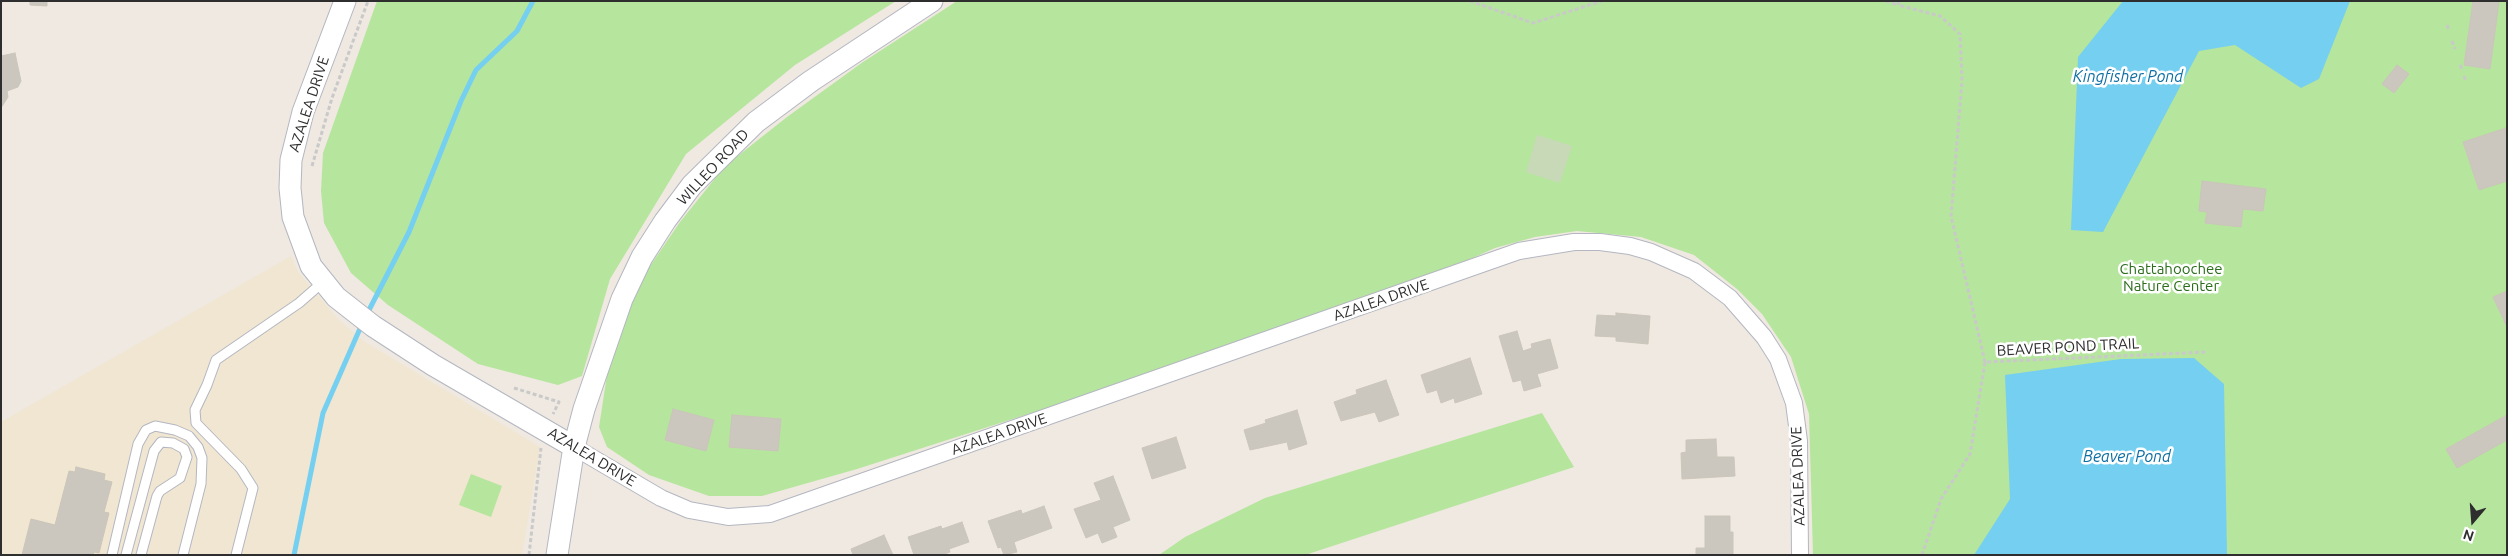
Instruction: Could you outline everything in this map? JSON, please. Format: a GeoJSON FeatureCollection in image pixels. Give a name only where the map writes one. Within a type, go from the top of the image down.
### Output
{"type":"FeatureCollection","features":[{"type":"Feature","properties":{"kind":"street","name":"AZALEA DRIVE"},"geometry":{"type":"LineString","coordinates":[[345,1],[303,112],[291,160],[291,198],[298,234],[311,266],[323,282],[354,313],[433,365],[661,498],[689,510],[728,517],[770,514],[1519,251],[1564,243],[1600,242],[1651,252],[1694,271],[1730,298],[1764,337],[1778,359],[1794,403],[1800,441],[1800,555]]}},
{"type":"Feature","properties":{"kind":"street","name":"WILLEO ROAD"},"geometry":{"type":"LineString","coordinates":[[557,555],[574,448],[584,409],[622,299],[646,251],[678,203],[719,157],[769,112],[811,80],[932,1]]}},
{"type":"Feature","properties":{"kind":"lane"},"geometry":{"type":"LineString","coordinates":[[236,555],[253,488],[241,469],[196,423],[195,410],[208,385],[216,360],[299,303],[323,282]]}},
{"type":"Feature","properties":{"kind":"lane"},"geometry":{"type":"LineString","coordinates":[[112,555],[138,444],[146,430],[155,426],[175,430],[189,436],[198,447],[202,458],[201,484],[183,555]]}},
{"type":"Feature","properties":{"kind":"lane"},"geometry":{"type":"LineString","coordinates":[[126,555],[154,451],[161,442],[173,443],[184,449],[187,457],[180,478],[160,491],[156,496],[141,555]]}},
{"type":"Feature","properties":{"kind":"path"},"geometry":{"type":"LineString","coordinates":[[311,173],[332,98],[368,1]]}},
{"type":"Feature","properties":{"kind":"path"},"geometry":{"type":"LineString","coordinates":[[1470,1],[1533,23],[1602,1]]}},
{"type":"Feature","properties":{"kind":"path"},"geometry":{"type":"LineString","coordinates":[[1886,1],[1899,3],[1940,16],[1960,34],[1962,81],[1951,216],[1985,362]]}},
{"type":"Feature","properties":{"kind":"path"},"geometry":{"type":"LineString","coordinates":[[2447,25],[2449,30]]}},
{"type":"Feature","properties":{"kind":"path"},"geometry":{"type":"LineString","coordinates":[[2452,41],[2455,49]]}},
{"type":"Feature","properties":{"kind":"path"},"geometry":{"type":"LineString","coordinates":[[2460,65],[2463,71]]}},
{"type":"Feature","properties":{"kind":"path"},"geometry":{"type":"LineString","coordinates":[[2464,76],[2466,81]]}},
{"type":"Feature","properties":{"kind":"path","name":"BEAVER POND TRAIL"},"geometry":{"type":"LineString","coordinates":[[1922,555],[1941,499],[1970,454],[1985,362],[2207,352]]}},
{"type":"Feature","properties":{"kind":"path"},"geometry":{"type":"LineString","coordinates":[[530,555],[539,457],[546,430],[559,402]]}},
{"type":"Feature","properties":{"kind":"shaded area"},"geometry":{"type":"Polygon","coordinates":[[[291,256],[298,272],[339,320],[365,342],[540,447],[522,555],[1,555],[1,422],[291,256]]]}},
{"type":"Feature","properties":{"kind":"green space"},"geometry":{"type":"Polygon","coordinates":[[[377,1],[896,1],[795,65],[686,154],[610,279],[582,376],[558,385],[478,364],[388,305],[351,273],[324,223],[321,191],[323,153],[377,1]]]}},
{"type":"Feature","properties":{"kind":"green space","name":"Chattahoochee Nature Center"},"geometry":{"type":"Polygon","coordinates":[[[957,1],[2507,1],[2507,555],[1813,555],[1809,414],[1791,357],[1762,314],[1737,289],[1694,255],[1641,237],[1577,231],[1535,237],[1495,248],[1365,306],[857,469],[762,496],[709,496],[649,475],[607,447],[599,427],[609,362],[622,325],[648,269],[680,222],[725,166],[787,117],[863,62],[957,1]]]}},
{"type":"Feature","properties":{"kind":"green space"},"geometry":{"type":"Polygon","coordinates":[[[1537,135],[1572,146],[1560,183],[1526,172],[1537,135]]]}},
{"type":"Feature","properties":{"kind":"green space"},"geometry":{"type":"Polygon","coordinates":[[[1542,413],[1574,467],[1305,555],[1159,555],[1185,537],[1265,498],[1542,413]]]}},
{"type":"Feature","properties":{"kind":"green space"},"geometry":{"type":"Polygon","coordinates":[[[471,474],[502,486],[491,517],[459,505],[471,474]]]}},
{"type":"Feature","properties":{"kind":"water","name":"Kingfisher Pond"},"geometry":{"type":"Polygon","coordinates":[[[2123,1],[2350,1],[2319,79],[2301,88],[2235,45],[2199,51],[2103,232],[2071,230],[2078,57],[2123,1]]]}},
{"type":"Feature","properties":{"kind":"water","name":"Beaver Pond"},"geometry":{"type":"Polygon","coordinates":[[[2194,358],[2224,384],[2227,555],[1974,555],[2010,499],[2005,375],[2121,359],[2194,358]]]}},
{"type":"Feature","properties":{"kind":"building"},"geometry":{"type":"Polygon","coordinates":[[[30,1],[47,1],[47,6],[30,5],[30,1]]]}},
{"type":"Feature","properties":{"kind":"building"},"geometry":{"type":"Polygon","coordinates":[[[2473,1],[2499,2],[2490,69],[2464,65],[2473,1]]]}},
{"type":"Feature","properties":{"kind":"building"},"geometry":{"type":"Polygon","coordinates":[[[15,53],[21,81],[18,87],[7,91],[8,97],[1,108],[1,56],[15,53]]]}},
{"type":"Feature","properties":{"kind":"building"},"geometry":{"type":"Polygon","coordinates":[[[2397,65],[2409,74],[2394,93],[2382,84],[2397,65]]]}},
{"type":"Feature","properties":{"kind":"building"},"geometry":{"type":"Polygon","coordinates":[[[2506,128],[2507,181],[2479,190],[2463,142],[2506,128]]]}},
{"type":"Feature","properties":{"kind":"building"},"geometry":{"type":"Polygon","coordinates":[[[2202,181],[2266,189],[2263,211],[2243,209],[2241,227],[2205,223],[2207,212],[2199,211],[2202,181]]]}},
{"type":"Feature","properties":{"kind":"building"},"geometry":{"type":"Polygon","coordinates":[[[2507,291],[2507,327],[2493,297],[2507,291]]]}},
{"type":"Feature","properties":{"kind":"building"},"geometry":{"type":"Polygon","coordinates":[[[1616,313],[1650,316],[1648,344],[1616,341],[1616,337],[1595,336],[1597,315],[1616,316],[1616,313]]]}},
{"type":"Feature","properties":{"kind":"building"},"geometry":{"type":"Polygon","coordinates":[[[1517,331],[1523,351],[1532,348],[1531,344],[1550,339],[1558,368],[1537,374],[1541,386],[1524,391],[1521,380],[1513,382],[1499,336],[1517,331]]]}},
{"type":"Feature","properties":{"kind":"building"},"geometry":{"type":"Polygon","coordinates":[[[1470,358],[1482,394],[1455,403],[1454,398],[1441,403],[1437,390],[1427,393],[1421,375],[1470,358]]]}},
{"type":"Feature","properties":{"kind":"building"},"geometry":{"type":"Polygon","coordinates":[[[1386,380],[1399,415],[1379,422],[1375,412],[1341,421],[1334,402],[1357,394],[1356,390],[1386,380]]]}},
{"type":"Feature","properties":{"kind":"building"},"geometry":{"type":"Polygon","coordinates":[[[673,409],[714,420],[706,451],[665,440],[673,409]]]}},
{"type":"Feature","properties":{"kind":"building"},"geometry":{"type":"Polygon","coordinates":[[[1297,410],[1307,444],[1289,450],[1287,442],[1250,450],[1244,430],[1266,423],[1265,420],[1297,410]]]}},
{"type":"Feature","properties":{"kind":"building"},"geometry":{"type":"Polygon","coordinates":[[[732,415],[781,419],[778,451],[729,447],[732,415]]]}},
{"type":"Feature","properties":{"kind":"building"},"geometry":{"type":"Polygon","coordinates":[[[2507,415],[2507,440],[2457,468],[2446,449],[2507,415]]]}},
{"type":"Feature","properties":{"kind":"building"},"geometry":{"type":"Polygon","coordinates":[[[1176,437],[1186,468],[1152,479],[1142,448],[1176,437]]]}},
{"type":"Feature","properties":{"kind":"building"},"geometry":{"type":"Polygon","coordinates":[[[1716,439],[1717,457],[1734,457],[1735,476],[1682,479],[1681,453],[1686,452],[1686,440],[1716,439]]]}},
{"type":"Feature","properties":{"kind":"building"},"geometry":{"type":"Polygon","coordinates":[[[76,467],[105,474],[104,480],[112,482],[104,512],[109,513],[99,553],[94,552],[93,555],[22,555],[31,519],[55,525],[69,471],[75,472],[76,467]]]}},
{"type":"Feature","properties":{"kind":"building"},"geometry":{"type":"Polygon","coordinates":[[[1113,476],[1130,520],[1113,527],[1117,537],[1102,543],[1098,533],[1086,538],[1074,509],[1101,500],[1094,483],[1113,476]]]}},
{"type":"Feature","properties":{"kind":"building"},"geometry":{"type":"Polygon","coordinates":[[[1044,506],[1052,528],[1014,542],[1017,552],[1004,555],[1001,547],[998,548],[988,521],[1021,510],[1022,514],[1044,506]]]}},
{"type":"Feature","properties":{"kind":"building"},"geometry":{"type":"Polygon","coordinates":[[[1705,516],[1730,516],[1730,532],[1733,532],[1733,555],[1696,555],[1696,548],[1705,548],[1705,516]]]}},
{"type":"Feature","properties":{"kind":"building"},"geometry":{"type":"Polygon","coordinates":[[[962,522],[969,542],[949,549],[950,552],[941,555],[914,555],[908,537],[941,526],[942,529],[962,522]]]}},
{"type":"Feature","properties":{"kind":"building"},"geometry":{"type":"Polygon","coordinates":[[[884,535],[893,555],[853,555],[851,549],[884,535]]]}},
{"type":"Feature","properties":{"kind":"waterway"},"geometry":{"type":"LineString","coordinates":[[367,314],[409,232],[461,101],[476,70],[517,31],[533,1]]}},
{"type":"Feature","properties":{"kind":"waterway"},"geometry":{"type":"LineString","coordinates":[[294,555],[323,413],[362,324]]}}]}
